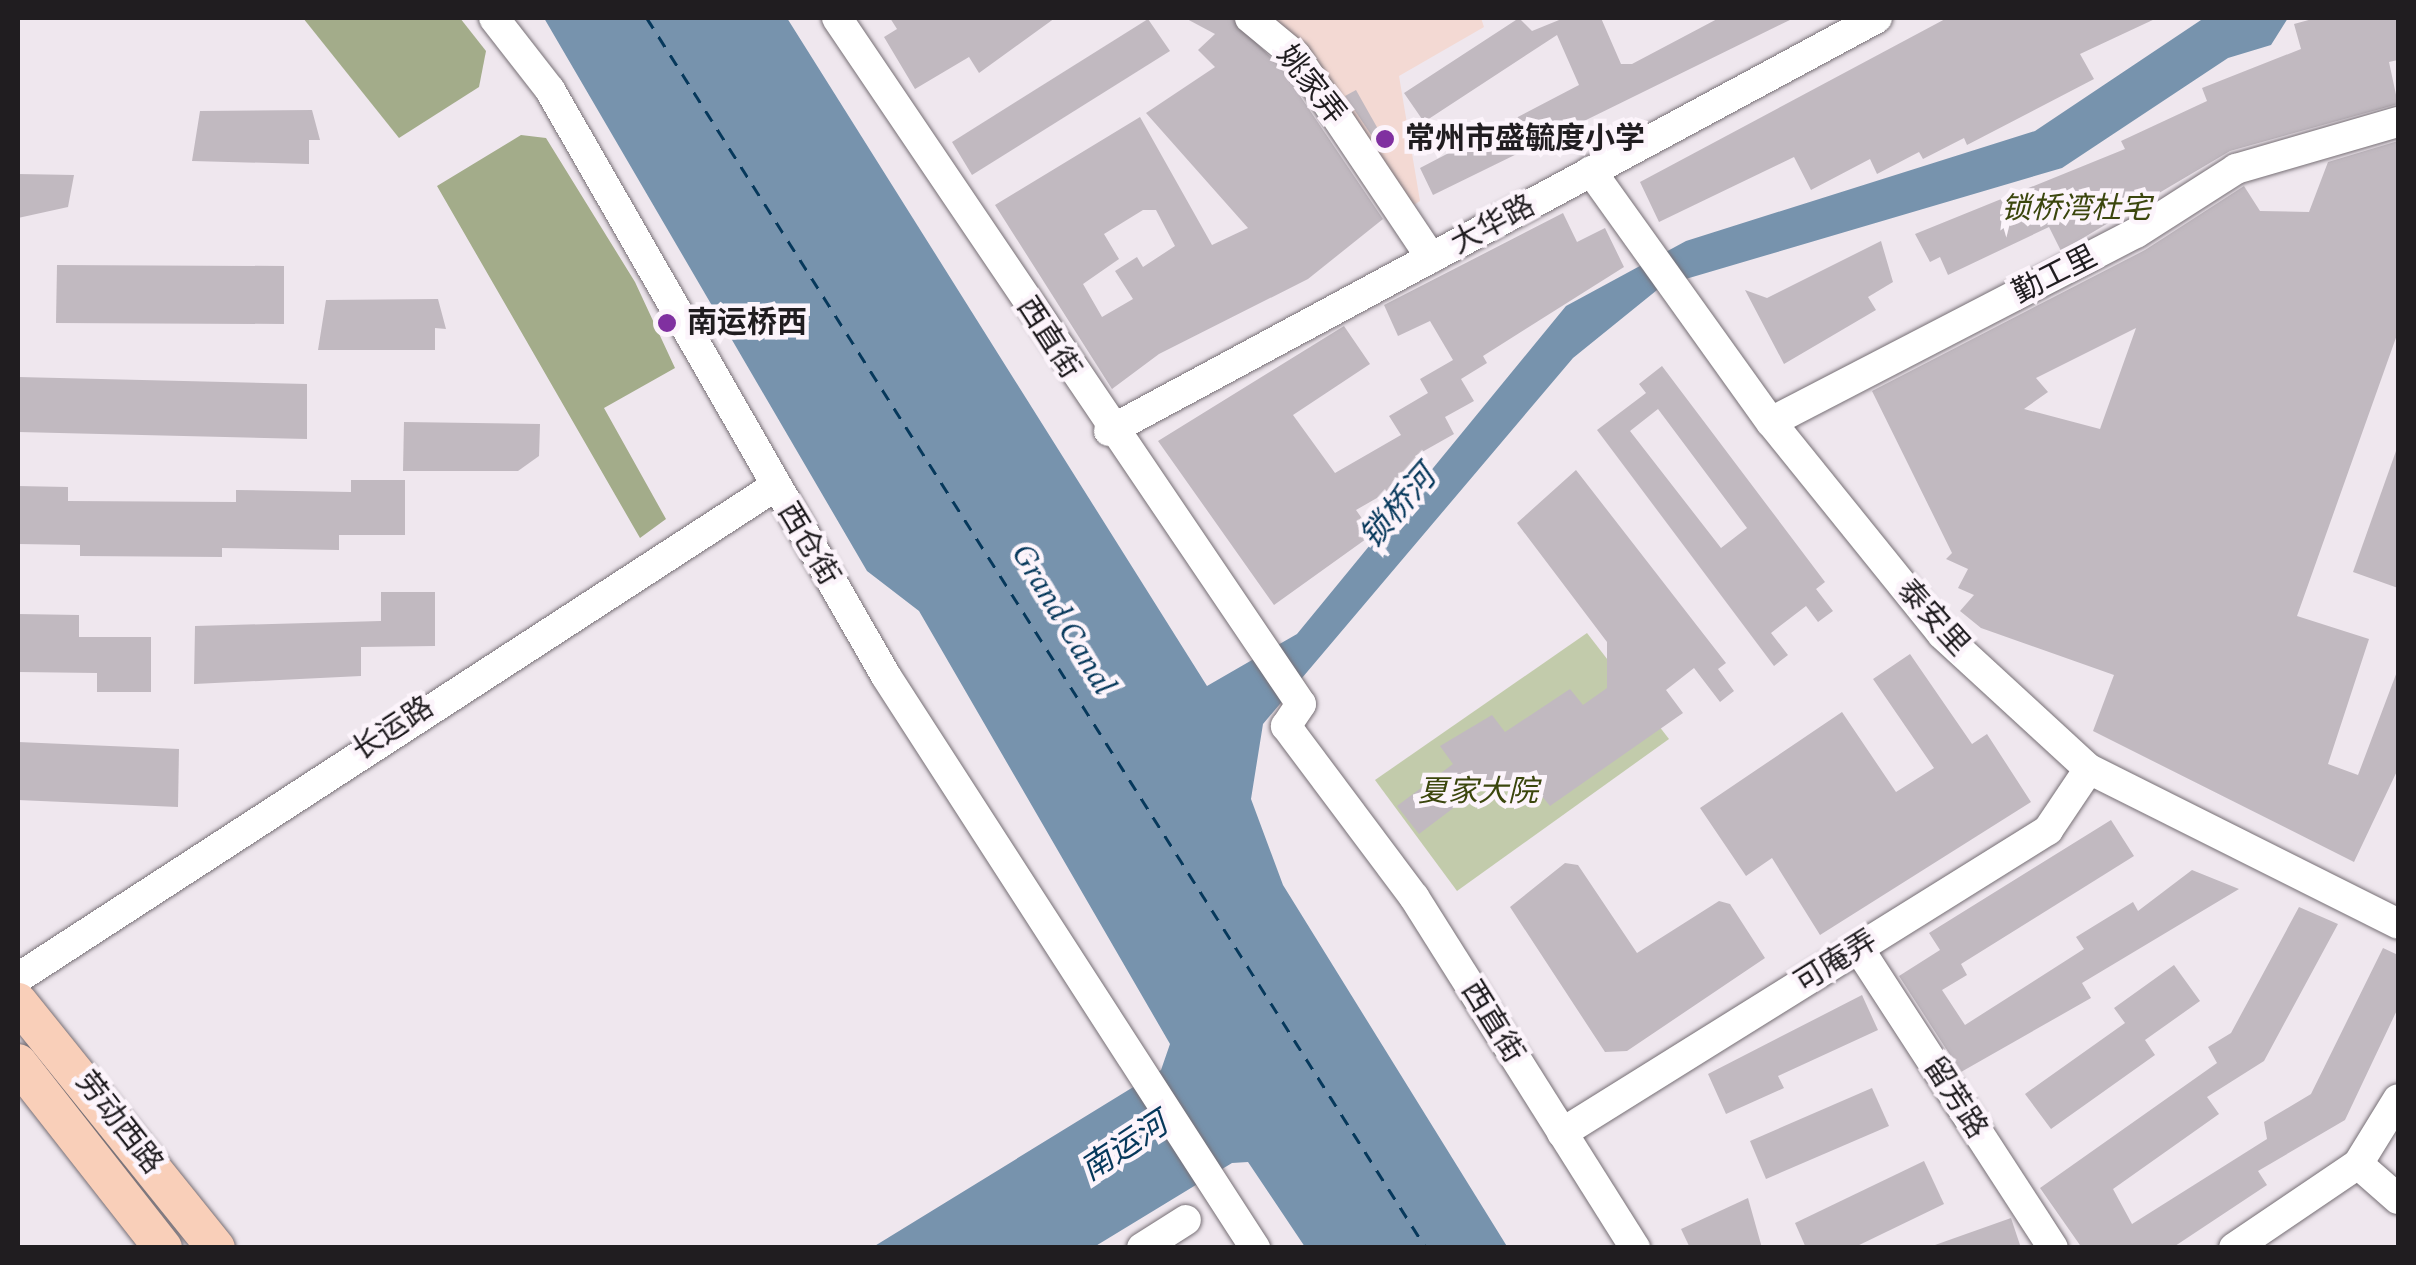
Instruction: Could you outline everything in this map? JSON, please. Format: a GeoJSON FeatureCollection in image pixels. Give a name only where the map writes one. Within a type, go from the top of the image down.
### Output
{"type":"FeatureCollection","features":[{"type":"Feature","properties":{"kind":"main road","name":"劳动西路"},"geometry":{"type":"LineString","coordinates":[[18,1002],[216,1248]]}},
{"type":"Feature","properties":{"kind":"main road","name":"劳动西路"},"geometry":{"type":"LineString","coordinates":[[18,1062],[163,1248]]}},
{"type":"Feature","properties":{"kind":"street","name":"西仓街"},"geometry":{"type":"LineString","coordinates":[[494,18],[550,90],[774,487],[1133,1066],[1255,1248]]}},
{"type":"Feature","properties":{"kind":"street","name":"西直街"},"geometry":{"type":"LineString","coordinates":[[837,18],[1109,431],[1301,704],[1286,726],[1414,897],[1635,1248]]}},
{"type":"Feature","properties":{"kind":"street","name":"姚家弄"},"geometry":{"type":"LineString","coordinates":[[1250,18],[1296,56],[1432,258]]}},
{"type":"Feature","properties":{"kind":"street","name":"大华路"},"geometry":{"type":"LineString","coordinates":[[1109,431],[1877,18]]}},
{"type":"Feature","properties":{"kind":"street","name":"勤工里"},"geometry":{"type":"LineString","coordinates":[[1772,422],[2136,232],[2236,169],[2398,122]]}},
{"type":"Feature","properties":{"kind":"street","name":"泰安里"},"geometry":{"type":"LineString","coordinates":[[1591,172],[1614,211],[1772,422],[1942,634],[2089,769],[2398,924]]}},
{"type":"Feature","properties":{"kind":"street","name":"长运路"},"geometry":{"type":"LineString","coordinates":[[18,978],[774,487]]}},
{"type":"Feature","properties":{"kind":"street","name":"可庵弄"},"geometry":{"type":"LineString","coordinates":[[1562,1133],[2048,830],[2089,769]]}},
{"type":"Feature","properties":{"kind":"street","name":"留芳路"},"geometry":{"type":"LineString","coordinates":[[1859,948],[2053,1248]]}},
{"type":"Feature","properties":{"kind":"street"},"geometry":{"type":"LineString","coordinates":[[2234,1248],[2358,1164],[2398,1099]]}},
{"type":"Feature","properties":{"kind":"street"},"geometry":{"type":"LineString","coordinates":[[2358,1164],[2398,1199]]}},
{"type":"Feature","properties":{"kind":"street"},"geometry":{"type":"LineString","coordinates":[[1142,1248],[1186,1220]]}},
{"type":"Feature","properties":{"kind":"shaded area","name":"常州市盛毓度小学"},"geometry":{"type":"Polygon","coordinates":[[[1257,18],[1481,18],[1484,27],[1399,76],[1420,201],[1409,208],[1257,18]]]}},
{"type":"Feature","properties":{"kind":"green space"},"geometry":{"type":"Polygon","coordinates":[[[303,18],[460,18],[486,51],[479,87],[399,138],[303,18]]]}},
{"type":"Feature","properties":{"kind":"green space"},"geometry":{"type":"Polygon","coordinates":[[[521,135],[546,138],[635,282],[675,368],[604,408],[666,519],[640,538],[437,186],[521,135]]]}},
{"type":"Feature","properties":{"kind":"green space","name":"夏家大院"},"geometry":{"type":"Polygon","coordinates":[[[1587,633],[1669,739],[1457,891],[1375,780],[1587,633]]]}},
{"type":"Feature","properties":{"kind":"water"},"geometry":{"type":"Polygon","coordinates":[[[544,18],[787,18],[1207,686],[1297,634],[1566,306],[1686,241],[2035,131],[2204,18],[2288,18],[2271,45],[2228,58],[2062,168],[1662,286],[1573,358],[1263,724],[1251,799],[1283,885],[1508,1248],[1305,1247],[1248,1162],[1232,1163],[1094,1247],[873,1247],[1161,1070],[1170,1044],[919,611],[867,571],[544,18]]]}},
{"type":"Feature","properties":{"kind":"building"},"geometry":{"type":"Polygon","coordinates":[[[890,18],[1055,18],[979,73],[969,57],[915,89],[884,37],[897,29],[890,18]]]}},
{"type":"Feature","properties":{"kind":"building"},"geometry":{"type":"Polygon","coordinates":[[[1185,18],[1232,18],[1282,69],[1383,219],[1308,279],[1159,354],[1112,389],[995,205],[1140,117],[1212,245],[1248,228],[1146,113],[1215,67],[1198,50],[1215,34],[1185,18]],[[1143,210],[1104,234],[1119,259],[1083,284],[1102,317],[1133,299],[1115,271],[1137,257],[1143,267],[1175,246],[1156,210],[1143,210]]]}},
{"type":"Feature","properties":{"kind":"building"},"geometry":{"type":"Polygon","coordinates":[[[1519,18],[1532,31],[1564,18],[1601,18],[1621,64],[1632,64],[1719,18],[1794,18],[1433,195],[1420,168],[1579,85],[1557,35],[1424,122],[1404,93],[1519,18]]]}},
{"type":"Feature","properties":{"kind":"building"},"geometry":{"type":"Polygon","coordinates":[[[1947,18],[2157,18],[2080,54],[2094,79],[1967,145],[1964,138],[1923,159],[1919,152],[1877,174],[1870,159],[1811,190],[1794,157],[1659,222],[1640,182],[1947,18]]]}},
{"type":"Feature","properties":{"kind":"building"},"geometry":{"type":"Polygon","coordinates":[[[2316,18],[2398,18],[2398,60],[2389,62],[2398,104],[2230,151],[2061,251],[2049,227],[1948,275],[1940,257],[1930,262],[1915,234],[2125,149],[2121,141],[2207,101],[2202,88],[2301,49],[2294,24],[2316,18]]]}},
{"type":"Feature","properties":{"kind":"building"},"geometry":{"type":"Polygon","coordinates":[[[1148,19],[1170,51],[972,175],[952,142],[1148,19]]]}},
{"type":"Feature","properties":{"kind":"building"},"geometry":{"type":"Polygon","coordinates":[[[1356,90],[1387,145],[1380,148],[1345,96],[1356,90]]]}},
{"type":"Feature","properties":{"kind":"building"},"geometry":{"type":"Polygon","coordinates":[[[312,110],[320,140],[309,140],[309,164],[192,161],[200,111],[312,110]]]}},
{"type":"Feature","properties":{"kind":"building"},"geometry":{"type":"Polygon","coordinates":[[[2398,141],[2398,332],[2297,616],[2369,639],[2328,764],[2358,775],[2398,669],[2398,769],[2354,862],[2093,731],[2114,675],[1981,628],[1960,611],[1974,595],[1958,588],[1968,569],[1946,559],[1952,553],[1872,391],[2145,250],[2244,186],[2260,211],[2309,212],[2328,162],[2398,141]],[[2136,328],[2036,378],[2048,392],[2024,409],[2100,429],[2136,328]]]}},
{"type":"Feature","properties":{"kind":"building"},"geometry":{"type":"Polygon","coordinates":[[[18,174],[74,175],[68,207],[18,218],[18,174]]]}},
{"type":"Feature","properties":{"kind":"building"},"geometry":{"type":"Polygon","coordinates":[[[1563,213],[1577,242],[1605,228],[1624,267],[1483,356],[1487,363],[1461,379],[1474,401],[1445,417],[1454,434],[1415,456],[1424,471],[1356,510],[1373,534],[1274,605],[1158,441],[1344,326],[1370,364],[1293,415],[1335,473],[1401,435],[1389,416],[1428,393],[1420,379],[1453,360],[1430,321],[1398,336],[1384,305],[1563,213]]]}},
{"type":"Feature","properties":{"kind":"building"},"geometry":{"type":"Polygon","coordinates":[[[1881,241],[1893,282],[1868,297],[1876,310],[1784,364],[1745,290],[1767,298],[1881,241]]]}},
{"type":"Feature","properties":{"kind":"building"},"geometry":{"type":"Polygon","coordinates":[[[57,265],[284,266],[284,324],[56,323],[57,265]]]}},
{"type":"Feature","properties":{"kind":"building"},"geometry":{"type":"Polygon","coordinates":[[[438,299],[446,329],[435,328],[435,350],[318,350],[326,300],[438,299]]]}},
{"type":"Feature","properties":{"kind":"building"},"geometry":{"type":"Polygon","coordinates":[[[1662,366],[1825,582],[1816,589],[1833,611],[1818,622],[1806,606],[1771,633],[1788,655],[1774,666],[1597,430],[1646,393],[1639,384],[1662,366]],[[1658,409],[1630,431],[1721,548],[1747,528],[1658,409]]]}},
{"type":"Feature","properties":{"kind":"building"},"geometry":{"type":"Polygon","coordinates":[[[18,377],[307,384],[307,439],[18,432],[18,377]]]}},
{"type":"Feature","properties":{"kind":"building"},"geometry":{"type":"Polygon","coordinates":[[[404,422],[540,424],[539,456],[518,471],[403,471],[404,422]]]}},
{"type":"Feature","properties":{"kind":"building"},"geometry":{"type":"Polygon","coordinates":[[[2398,452],[2398,588],[2353,572],[2398,452]]]}},
{"type":"Feature","properties":{"kind":"building"},"geometry":{"type":"Polygon","coordinates":[[[1576,470],[1726,663],[1718,669],[1734,691],[1720,702],[1694,668],[1666,690],[1683,713],[1550,806],[1532,784],[1514,798],[1497,775],[1419,834],[1397,806],[1453,764],[1440,746],[1492,715],[1505,732],[1570,689],[1583,705],[1607,688],[1607,642],[1517,523],[1576,470]]]}},
{"type":"Feature","properties":{"kind":"building"},"geometry":{"type":"Polygon","coordinates":[[[351,480],[405,480],[405,535],[339,535],[339,550],[222,548],[222,557],[80,556],[80,545],[18,544],[18,486],[68,487],[68,501],[236,502],[236,490],[351,492],[351,480]]]}},
{"type":"Feature","properties":{"kind":"building"},"geometry":{"type":"Polygon","coordinates":[[[381,592],[435,592],[435,646],[361,647],[361,676],[194,684],[195,626],[381,621],[381,592]]]}},
{"type":"Feature","properties":{"kind":"building"},"geometry":{"type":"Polygon","coordinates":[[[18,614],[79,615],[79,637],[151,637],[151,692],[97,692],[97,673],[18,672],[18,614]]]}},
{"type":"Feature","properties":{"kind":"building"},"geometry":{"type":"Polygon","coordinates":[[[1910,654],[1972,744],[1987,734],[2031,802],[1820,935],[1772,858],[1746,876],[1700,808],[1842,712],[1896,792],[1934,768],[1873,679],[1910,654]]]}},
{"type":"Feature","properties":{"kind":"building"},"geometry":{"type":"Polygon","coordinates":[[[18,742],[179,749],[178,807],[18,800],[18,742]]]}},
{"type":"Feature","properties":{"kind":"building"},"geometry":{"type":"Polygon","coordinates":[[[2111,820],[2134,856],[1961,964],[1967,975],[1942,990],[1965,1025],[2084,949],[2076,937],[2133,902],[2138,911],[2192,870],[2239,889],[2082,983],[2091,998],[1961,1072],[1899,976],[1940,950],[1929,933],[2111,820]]]}},
{"type":"Feature","properties":{"kind":"building"},"geometry":{"type":"Polygon","coordinates":[[[1565,863],[1578,865],[1637,953],[1719,901],[1730,904],[1765,958],[1627,1051],[1605,1052],[1510,907],[1565,863]]]}},
{"type":"Feature","properties":{"kind":"building"},"geometry":{"type":"Polygon","coordinates":[[[2299,907],[2338,924],[2264,1061],[2207,1097],[2219,1114],[2113,1189],[2132,1224],[2267,1139],[2264,1122],[2311,1094],[2383,948],[2398,955],[2398,1008],[2345,1120],[2258,1171],[2267,1185],[2172,1248],[2082,1248],[2040,1188],[2217,1063],[2208,1047],[2231,1033],[2299,907]]]}},
{"type":"Feature","properties":{"kind":"building"},"geometry":{"type":"Polygon","coordinates":[[[2174,965],[2200,1001],[2145,1040],[2155,1055],[2051,1129],[2025,1094],[2125,1023],[2114,1008],[2174,965]]]}},
{"type":"Feature","properties":{"kind":"building"},"geometry":{"type":"Polygon","coordinates":[[[1862,995],[1878,1030],[1778,1076],[1784,1088],[1726,1114],[1708,1074],[1862,995]]]}},
{"type":"Feature","properties":{"kind":"building"},"geometry":{"type":"Polygon","coordinates":[[[1872,1088],[1889,1126],[1766,1179],[1750,1141],[1872,1088]]]}},
{"type":"Feature","properties":{"kind":"building"},"geometry":{"type":"Polygon","coordinates":[[[1924,1161],[1944,1204],[1853,1248],[1806,1248],[1795,1223],[1924,1161]]]}},
{"type":"Feature","properties":{"kind":"building"},"geometry":{"type":"Polygon","coordinates":[[[1748,1198],[1762,1248],[1690,1248],[1681,1229],[1748,1198]]]}},
{"type":"Feature","properties":{"kind":"building"},"geometry":{"type":"Polygon","coordinates":[[[2011,1218],[2021,1248],[1935,1248],[1935,1245],[2011,1218]]]}},
{"type":"Feature","properties":{"kind":"ferry route"},"geometry":{"type":"LineString","coordinates":[[647,18],[1426,1248]]}},
{"type":"Feature","properties":{"kind":"place","name":"常州市盛毓度小学"},"geometry":{"type":"Point","coordinates":[1385,139]}},
{"type":"Feature","properties":{"kind":"place","name":"南运桥西"},"geometry":{"type":"Point","coordinates":[667,323]}},
{"type":"Feature","properties":{"kind":"park label","name":"锁桥湾杜宅"},"geometry":{"type":"Point","coordinates":[2076,209]}},
{"type":"Feature","properties":{"kind":"water label","name":"锁桥河"},"geometry":{"type":"Point","coordinates":[1399,508]}},
{"type":"Feature","properties":{"kind":"water label","name":"Grand Canal"},"geometry":{"type":"Point","coordinates":[1062,620]}},
{"type":"Feature","properties":{"kind":"water label","name":"南运河"},"geometry":{"type":"Point","coordinates":[1125,1148]}}]}
